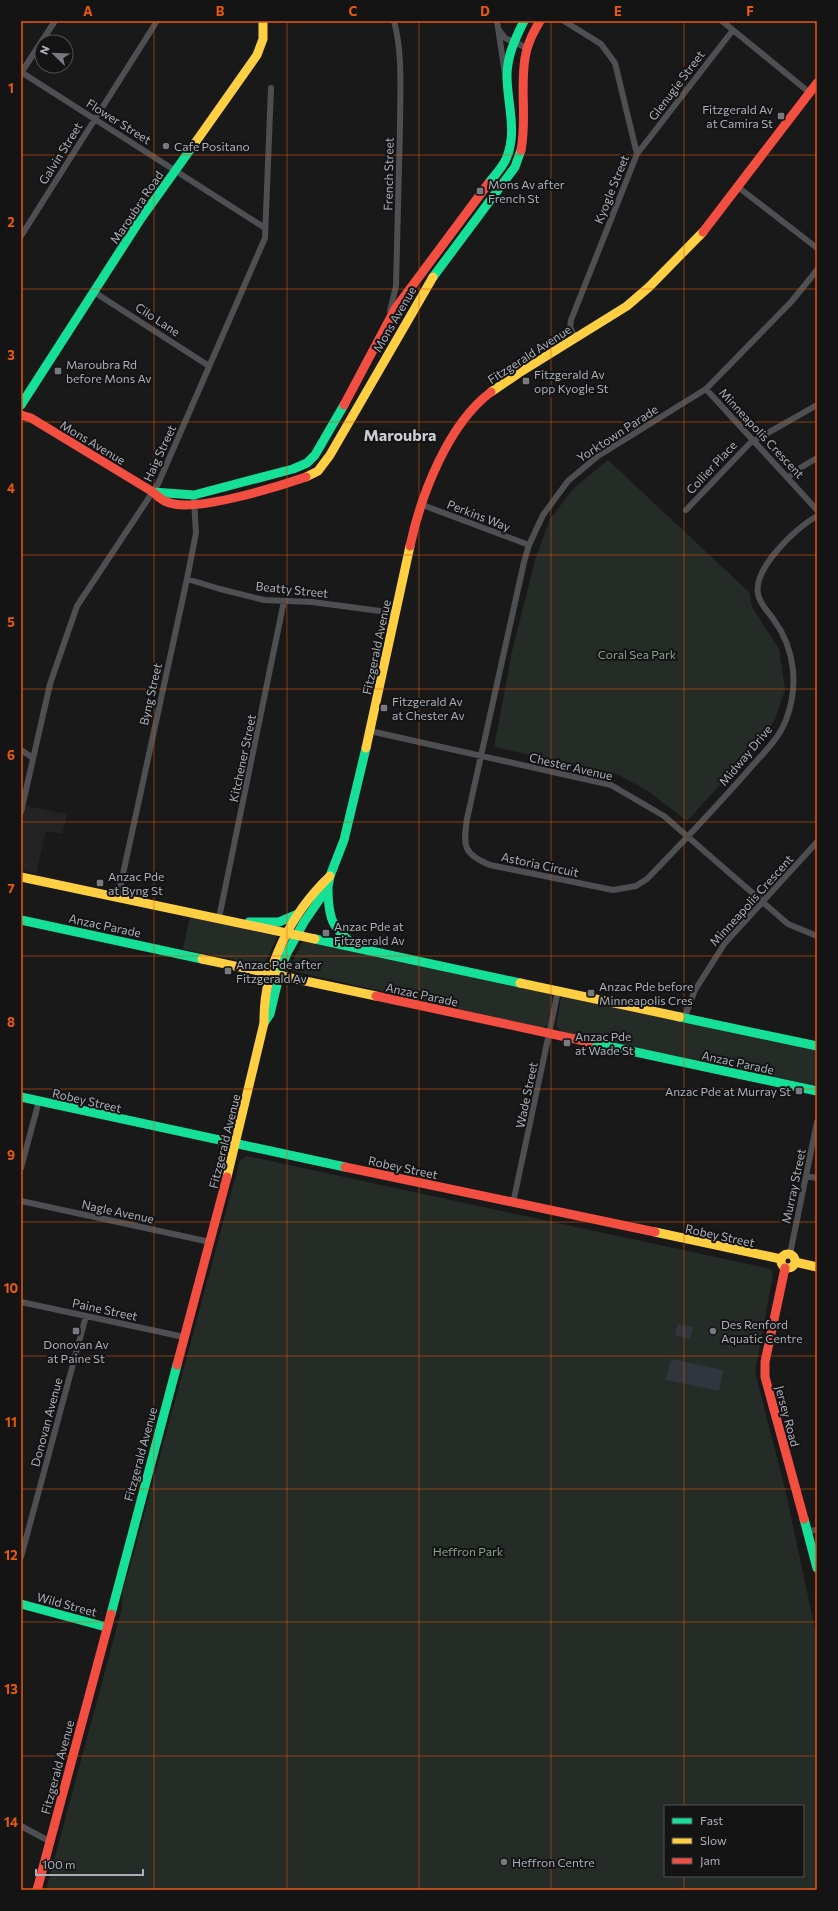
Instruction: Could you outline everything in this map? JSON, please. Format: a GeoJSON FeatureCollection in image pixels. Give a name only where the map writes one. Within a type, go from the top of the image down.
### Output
{"type":"FeatureCollection","features":[{"type":"Feature","properties":{"kind":"street"},"geometry":{"type":"LineString","coordinates":[[21,73],[55,21]]}},
{"type":"Feature","properties":{"kind":"street","name":"Galvin Street"},"geometry":{"type":"LineString","coordinates":[[21,236],[157,21]]}},
{"type":"Feature","properties":{"kind":"street","name":"Maroubra Road"},"geometry":{"type":"LineString","coordinates":[[21,405],[140,220],[256,56],[263,39],[263,21]]}},
{"type":"Feature","properties":{"kind":"street","name":"French Street"},"geometry":{"type":"LineString","coordinates":[[385,326],[395,295],[398,207],[400,67],[394,21]]}},
{"type":"Feature","properties":{"kind":"street"},"geometry":{"type":"LineString","coordinates":[[497,21],[508,93]]}},
{"type":"Feature","properties":{"kind":"street","name":"Mons Avenue"},"geometry":{"type":"LineString","coordinates":[[153,492],[194,495],[293,469],[307,463],[315,455],[363,370],[395,309],[441,249],[506,158],[511,142],[513,125],[508,93],[508,64],[514,42],[524,21]]}},
{"type":"Feature","properties":{"kind":"street","name":"Mons Avenue"},"geometry":{"type":"LineString","coordinates":[[21,415],[31,418],[153,492],[161,501],[166,502],[182,505],[195,505],[299,480],[316,472],[325,462],[430,282],[506,180],[518,161],[524,140],[522,82],[527,48],[540,21]]}},
{"type":"Feature","properties":{"kind":"street","name":"Kyogle Street"},"geometry":{"type":"LineString","coordinates":[[564,21],[601,44],[616,63],[637,154],[571,320],[570,326],[575,338]]}},
{"type":"Feature","properties":{"kind":"street"},"geometry":{"type":"LineString","coordinates":[[722,21],[810,93]]}},
{"type":"Feature","properties":{"kind":"street"},"geometry":{"type":"LineString","coordinates":[[498,30],[502,35],[527,48]]}},
{"type":"Feature","properties":{"kind":"street","name":"Glenugie Street"},"geometry":{"type":"LineString","coordinates":[[637,154],[733,30]]}},
{"type":"Feature","properties":{"kind":"street","name":"Flower Street"},"geometry":{"type":"LineString","coordinates":[[21,73],[176,170],[265,228]]}},
{"type":"Feature","properties":{"kind":"street","name":"Fitzgerald Avenue"},"geometry":{"type":"LineString","coordinates":[[292,933],[328,887],[330,876],[344,840],[370,731],[420,504],[436,467],[467,417],[489,394],[638,298],[701,235],[817,83]]}},
{"type":"Feature","properties":{"kind":"street","name":"Haig Street"},"geometry":{"type":"LineString","coordinates":[[21,812],[50,684],[77,606],[153,492],[179,439],[265,238],[271,88]]}},
{"type":"Feature","properties":{"kind":"street"},"geometry":{"type":"LineString","coordinates":[[738,187],[817,248]]}},
{"type":"Feature","properties":{"kind":"street","name":"Yorktown Parade"},"geometry":{"type":"LineString","coordinates":[[481,756],[529,545],[536,528],[550,504],[578,472],[598,456],[706,389],[792,301],[817,270]]}},
{"type":"Feature","properties":{"kind":"street","name":"Cilo Lane"},"geometry":{"type":"LineString","coordinates":[[94,292],[209,366]]}},
{"type":"Feature","properties":{"kind":"street","name":"Minneapolis Crescent"},"geometry":{"type":"LineString","coordinates":[[706,389],[817,510]]}},
{"type":"Feature","properties":{"kind":"street","name":"Collier Place"},"geometry":{"type":"LineString","coordinates":[[686,510],[753,441],[817,405]]}},
{"type":"Feature","properties":{"kind":"street"},"geometry":{"type":"LineString","coordinates":[[788,478],[795,471],[817,458]]}},
{"type":"Feature","properties":{"kind":"street","name":"Byng Street"},"geometry":{"type":"LineString","coordinates":[[118,897],[196,533],[194,495]]}},
{"type":"Feature","properties":{"kind":"street","name":"Perkins Way"},"geometry":{"type":"LineString","coordinates":[[420,504],[529,545]]}},
{"type":"Feature","properties":{"kind":"street","name":"Midway Drive"},"geometry":{"type":"LineString","coordinates":[[688,836],[776,738],[786,721],[793,692],[793,668],[785,639],[774,619],[760,600],[758,580],[763,569],[783,546],[817,516]]}},
{"type":"Feature","properties":{"kind":"street","name":"Beatty Street"},"geometry":{"type":"LineString","coordinates":[[187,579],[257,598],[312,602],[396,613]]}},
{"type":"Feature","properties":{"kind":"street","name":"Kitchener Street"},"geometry":{"type":"LineString","coordinates":[[219,918],[284,601]]}},
{"type":"Feature","properties":{"kind":"street","name":"Chester Avenue"},"geometry":{"type":"LineString","coordinates":[[370,731],[611,785],[664,816],[762,903],[788,924],[817,936]]}},
{"type":"Feature","properties":{"kind":"street"},"geometry":{"type":"LineString","coordinates":[[21,750],[33,758]]}},
{"type":"Feature","properties":{"kind":"street","name":"Astoria Circuit"},"geometry":{"type":"LineString","coordinates":[[481,756],[467,819],[464,841],[467,850],[474,856],[490,865],[603,889],[623,890],[636,886],[647,879],[688,836]]}},
{"type":"Feature","properties":{"kind":"street","name":"Minneapolis Crescent"},"geometry":{"type":"LineString","coordinates":[[684,1019],[695,990],[725,943],[817,842]]}},
{"type":"Feature","properties":{"kind":"street","name":"Fitzgerald Avenue"},"geometry":{"type":"LineString","coordinates":[[37,1890],[236,1144],[264,1023],[270,1014],[275,974],[285,959],[292,933],[302,911],[322,882],[330,876]]}},
{"type":"Feature","properties":{"kind":"street"},"geometry":{"type":"LineString","coordinates":[[21,877],[292,933],[684,1019],[817,1046]]}},
{"type":"Feature","properties":{"kind":"street"},"geometry":{"type":"LineString","coordinates":[[328,887],[328,903],[331,922],[343,938],[360,949]]}},
{"type":"Feature","properties":{"kind":"street"},"geometry":{"type":"LineString","coordinates":[[229,920],[275,923],[287,920],[302,911]]}},
{"type":"Feature","properties":{"kind":"street","name":"Anzac Parade"},"geometry":{"type":"LineString","coordinates":[[21,920],[817,1090]]}},
{"type":"Feature","properties":{"kind":"street","name":"Wade Street"},"geometry":{"type":"LineString","coordinates":[[513,1203],[558,991]]}},
{"type":"Feature","properties":{"kind":"street","name":"Robey Street"},"geometry":{"type":"LineString","coordinates":[[21,1098],[513,1203],[783,1264]]}},
{"type":"Feature","properties":{"kind":"street"},"geometry":{"type":"LineString","coordinates":[[21,1168],[39,1101]]}},
{"type":"Feature","properties":{"kind":"street","name":"Murray Street"},"geometry":{"type":"LineString","coordinates":[[790,1254],[817,1122]]}},
{"type":"Feature","properties":{"kind":"street"},"geometry":{"type":"LineString","coordinates":[[806,1176],[817,1178]]}},
{"type":"Feature","properties":{"kind":"street","name":"Nagle Avenue"},"geometry":{"type":"LineString","coordinates":[[21,1202],[210,1242]]}},
{"type":"Feature","properties":{"kind":"street"},"geometry":{"type":"LineString","coordinates":[[785,1254],[790,1254],[793,1256],[795,1262],[791,1268],[783,1264],[785,1254]]}},
{"type":"Feature","properties":{"kind":"street"},"geometry":{"type":"LineString","coordinates":[[795,1262],[817,1267]]}},
{"type":"Feature","properties":{"kind":"street","name":"Jersey Road"},"geometry":{"type":"LineString","coordinates":[[783,1264],[765,1369],[817,1568]]}},
{"type":"Feature","properties":{"kind":"street","name":"Paine Street"},"geometry":{"type":"LineString","coordinates":[[21,1302],[184,1337]]}},
{"type":"Feature","properties":{"kind":"street","name":"Donovan Avenue"},"geometry":{"type":"LineString","coordinates":[[21,1557],[86,1316]]}},
{"type":"Feature","properties":{"kind":"street"},"geometry":{"type":"LineString","coordinates":[[807,1531],[817,1530]]}},
{"type":"Feature","properties":{"kind":"street","name":"Wild Street"},"geometry":{"type":"LineString","coordinates":[[21,1604],[106,1627]]}},
{"type":"Feature","properties":{"kind":"street"},"geometry":{"type":"LineString","coordinates":[[21,1826],[49,1841]]}},
{"type":"Feature","properties":{"kind":"shaded area"},"geometry":{"type":"Polygon","coordinates":[[[21,805],[67,814],[62,834],[46,831],[36,874],[21,870],[21,805]]]}},
{"type":"Feature","properties":{"kind":"shaded area"},"geometry":{"type":"Polygon","coordinates":[[[678,1324],[693,1327],[690,1339],[675,1335],[678,1324]]]}},
{"type":"Feature","properties":{"kind":"shaded area"},"geometry":{"type":"Polygon","coordinates":[[[671,1359],[723,1370],[719,1391],[666,1380],[671,1359]]]}},
{"type":"Feature","properties":{"kind":"green space","name":"Coral Sea Park"},"geometry":{"type":"Polygon","coordinates":[[[608,460],[749,592],[752,607],[779,649],[785,690],[775,719],[763,738],[687,821],[648,791],[617,774],[494,747],[513,647],[536,557],[550,519],[574,488],[608,460]]]}},
{"type":"Feature","properties":{"kind":"green space"},"geometry":{"type":"Polygon","coordinates":[[[190,916],[277,935],[277,938],[263,966],[183,949],[190,916]]]}},
{"type":"Feature","properties":{"kind":"green space"},"geometry":{"type":"Polygon","coordinates":[[[308,941],[548,993],[553,998],[547,1025],[542,1028],[289,970],[302,942],[308,941]]]}},
{"type":"Feature","properties":{"kind":"green space"},"geometry":{"type":"Polygon","coordinates":[[[566,996],[817,1050],[817,1085],[815,1086],[562,1032],[556,1026],[561,998],[566,996]]]}},
{"type":"Feature","properties":{"kind":"green space","name":"Heffron Park"},"geometry":{"type":"Polygon","coordinates":[[[247,1156],[771,1269],[773,1275],[755,1372],[785,1489],[817,1638],[817,1890],[46,1890],[122,1608],[123,1589],[240,1160],[247,1156]]]}},
{"type":"Feature","properties":{"kind":"traffic: fast"},"geometry":{"type":"LineString","coordinates":[[488,184],[502,166],[509,149],[512,128],[507,86],[507,69],[512,48],[524,21]]}},
{"type":"Feature","properties":{"kind":"traffic: fast"},"geometry":{"type":"LineString","coordinates":[[21,405],[140,220],[195,143]]}},
{"type":"Feature","properties":{"kind":"traffic: fast"},"geometry":{"type":"LineString","coordinates":[[433,277],[515,167],[521,150]]}},
{"type":"Feature","properties":{"kind":"traffic: fast"},"geometry":{"type":"LineString","coordinates":[[153,492],[194,495],[293,469],[307,463],[315,455],[344,405]]}},
{"type":"Feature","properties":{"kind":"traffic: fast"},"geometry":{"type":"LineString","coordinates":[[264,1023],[270,1014],[281,968],[287,953],[304,922],[328,887],[330,876],[344,840],[366,748]]}},
{"type":"Feature","properties":{"kind":"traffic: fast"},"geometry":{"type":"LineString","coordinates":[[328,887],[329,908],[333,923],[350,942],[359,948]]}},
{"type":"Feature","properties":{"kind":"traffic: fast"},"geometry":{"type":"LineString","coordinates":[[249,922],[279,922],[298,914]]}},
{"type":"Feature","properties":{"kind":"traffic: fast"},"geometry":{"type":"LineString","coordinates":[[21,920],[202,959]]}},
{"type":"Feature","properties":{"kind":"traffic: fast"},"geometry":{"type":"LineString","coordinates":[[315,939],[520,983]]}},
{"type":"Feature","properties":{"kind":"traffic: fast"},"geometry":{"type":"LineString","coordinates":[[680,1017],[817,1046]]}},
{"type":"Feature","properties":{"kind":"traffic: fast"},"geometry":{"type":"LineString","coordinates":[[589,1042],[817,1091]]}},
{"type":"Feature","properties":{"kind":"traffic: fast"},"geometry":{"type":"LineString","coordinates":[[21,1097],[345,1167]]}},
{"type":"Feature","properties":{"kind":"traffic: fast"},"geometry":{"type":"LineString","coordinates":[[111,1614],[177,1365]]}},
{"type":"Feature","properties":{"kind":"traffic: fast"},"geometry":{"type":"LineString","coordinates":[[804,1519],[817,1568]]}},
{"type":"Feature","properties":{"kind":"traffic: fast"},"geometry":{"type":"LineString","coordinates":[[21,1604],[106,1627]]}},
{"type":"Feature","properties":{"kind":"traffic: slow"},"geometry":{"type":"LineString","coordinates":[[195,143],[257,55],[263,39],[263,21]]}},
{"type":"Feature","properties":{"kind":"traffic: slow"},"geometry":{"type":"LineString","coordinates":[[491,392],[627,306],[649,287],[703,232]]}},
{"type":"Feature","properties":{"kind":"traffic: slow"},"geometry":{"type":"LineString","coordinates":[[306,477],[318,471],[330,455],[433,277]]}},
{"type":"Feature","properties":{"kind":"traffic: slow"},"geometry":{"type":"LineString","coordinates":[[366,748],[410,546]]}},
{"type":"Feature","properties":{"kind":"traffic: slow"},"geometry":{"type":"LineString","coordinates":[[227,1177],[264,1023],[268,982],[274,962],[292,924],[303,907],[330,876]]}},
{"type":"Feature","properties":{"kind":"traffic: slow"},"geometry":{"type":"LineString","coordinates":[[21,877],[315,939]]}},
{"type":"Feature","properties":{"kind":"traffic: slow"},"geometry":{"type":"LineString","coordinates":[[202,959],[376,996]]}},
{"type":"Feature","properties":{"kind":"traffic: slow"},"geometry":{"type":"LineString","coordinates":[[520,983],[680,1017]]}},
{"type":"Feature","properties":{"kind":"traffic: slow"},"geometry":{"type":"LineString","coordinates":[[655,1232],[781,1259]]}},
{"type":"Feature","properties":{"kind":"traffic: slow"},"geometry":{"type":"LineString","coordinates":[[785,1254],[791,1254],[795,1258],[795,1261],[795,1264],[791,1268],[785,1268],[781,1264],[781,1258],[785,1254]]}},
{"type":"Feature","properties":{"kind":"traffic: slow"},"geometry":{"type":"LineString","coordinates":[[795,1262],[817,1267]]}},
{"type":"Feature","properties":{"kind":"traffic: jam"},"geometry":{"type":"LineString","coordinates":[[521,150],[523,139],[523,81],[525,58],[527,48],[540,21]]}},
{"type":"Feature","properties":{"kind":"traffic: jam"},"geometry":{"type":"LineString","coordinates":[[703,232],[817,83]]}},
{"type":"Feature","properties":{"kind":"traffic: jam"},"geometry":{"type":"LineString","coordinates":[[344,405],[395,309],[488,184]]}},
{"type":"Feature","properties":{"kind":"traffic: jam"},"geometry":{"type":"LineString","coordinates":[[410,546],[421,505],[429,483],[449,441],[462,422],[491,392]]}},
{"type":"Feature","properties":{"kind":"traffic: jam"},"geometry":{"type":"LineString","coordinates":[[21,415],[31,418],[153,492],[168,503],[187,505],[220,501],[259,492],[306,477]]}},
{"type":"Feature","properties":{"kind":"traffic: jam"},"geometry":{"type":"LineString","coordinates":[[376,996],[589,1042]]}},
{"type":"Feature","properties":{"kind":"traffic: jam"},"geometry":{"type":"LineString","coordinates":[[345,1167],[655,1232]]}},
{"type":"Feature","properties":{"kind":"traffic: jam"},"geometry":{"type":"LineString","coordinates":[[177,1365],[227,1177]]}},
{"type":"Feature","properties":{"kind":"traffic: jam"},"geometry":{"type":"LineString","coordinates":[[785,1268],[765,1362],[765,1377],[804,1519]]}},
{"type":"Feature","properties":{"kind":"traffic: jam"},"geometry":{"type":"LineString","coordinates":[[37,1890],[111,1614]]}},
{"type":"Feature","properties":{"kind":"place","name":"Fitzgerald Av at Camira St"},"geometry":{"type":"Point","coordinates":[781,116]}},
{"type":"Feature","properties":{"kind":"place","name":"Cafe Positano"},"geometry":{"type":"Point","coordinates":[166,146]}},
{"type":"Feature","properties":{"kind":"place","name":"Mons Av after French St"},"geometry":{"type":"Point","coordinates":[480,191]}},
{"type":"Feature","properties":{"kind":"place","name":"Maroubra Rd before Mons Av"},"geometry":{"type":"Point","coordinates":[58,371]}},
{"type":"Feature","properties":{"kind":"place","name":"Fitzgerald Av opp Kyogle St"},"geometry":{"type":"Point","coordinates":[526,381]}},
{"type":"Feature","properties":{"kind":"place","name":"Fitzgerald Av at Chester Av"},"geometry":{"type":"Point","coordinates":[384,708]}},
{"type":"Feature","properties":{"kind":"place","name":"Anzac Pde at Byng St"},"geometry":{"type":"Point","coordinates":[100,883]}},
{"type":"Feature","properties":{"kind":"place","name":"Anzac Pde at Fitzgerald Av"},"geometry":{"type":"Point","coordinates":[326,933]}},
{"type":"Feature","properties":{"kind":"place","name":"Anzac Pde after Fitzgerald Av"},"geometry":{"type":"Point","coordinates":[228,971]}},
{"type":"Feature","properties":{"kind":"place","name":"Anzac Pde before Minneapolis Cres"},"geometry":{"type":"Point","coordinates":[591,993]}},
{"type":"Feature","properties":{"kind":"place","name":"Anzac Pde at Wade St"},"geometry":{"type":"Point","coordinates":[567,1043]}},
{"type":"Feature","properties":{"kind":"place","name":"Anzac Pde at Murray St"},"geometry":{"type":"Point","coordinates":[799,1091]}},
{"type":"Feature","properties":{"kind":"place","name":"Donovan Av at Paine St"},"geometry":{"type":"Point","coordinates":[76,1331]}},
{"type":"Feature","properties":{"kind":"place","name":"Des Renford Aquatic Centre"},"geometry":{"type":"Point","coordinates":[713,1331]}},
{"type":"Feature","properties":{"kind":"place","name":"Heffron Centre"},"geometry":{"type":"Point","coordinates":[504,1862]}},
{"type":"Feature","properties":{"kind":"district","name":"Maroubra"},"geometry":{"type":"Point","coordinates":[400,434]}}]}
